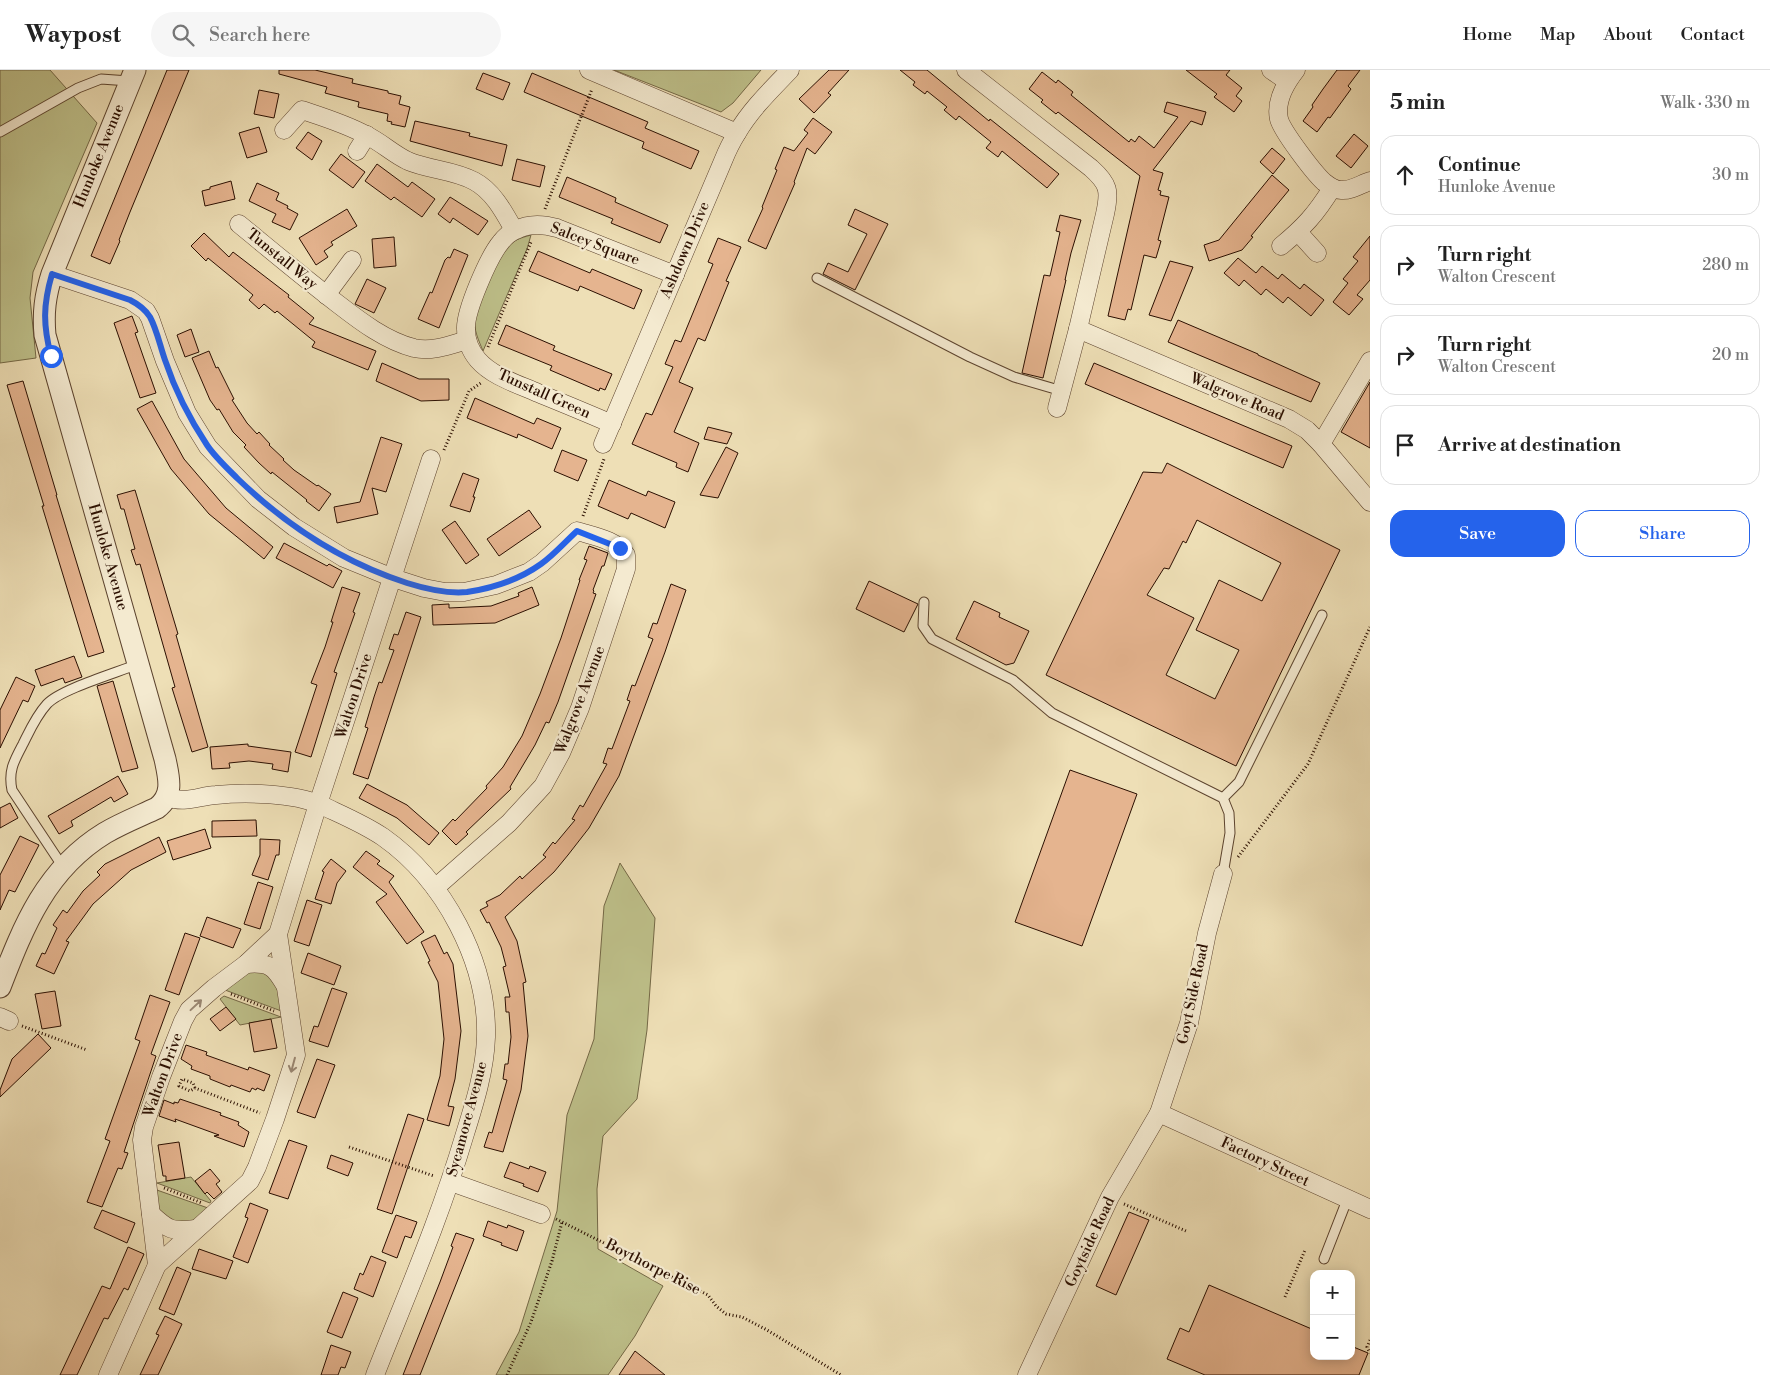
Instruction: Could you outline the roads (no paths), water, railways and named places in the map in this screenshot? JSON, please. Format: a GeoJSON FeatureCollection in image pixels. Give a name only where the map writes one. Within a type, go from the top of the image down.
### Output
{"type":"FeatureCollection","features":[{"type":"Feature","properties":{"kind":"street"},"geometry":{"type":"LineString","coordinates":[[589,70],[737,133]]}},
{"type":"Feature","properties":{"kind":"street","name":"Ashdown Drive"},"geometry":{"type":"LineString","coordinates":[[603,444],[723,160],[737,133],[760,101],[790,70]]}},
{"type":"Feature","properties":{"kind":"street"},"geometry":{"type":"LineString","coordinates":[[966,70],[1091,168],[1100,176],[1108,188],[1106,214],[1059,400]]}},
{"type":"Feature","properties":{"kind":"street"},"geometry":{"type":"LineString","coordinates":[[1271,70],[1292,75],[1279,102],[1279,121],[1317,175],[1332,188],[1341,190],[1350,189],[1370,181]]}},
{"type":"Feature","properties":{"kind":"street","name":"Hunloke Avenue"},"geometry":{"type":"LineString","coordinates":[[132,76],[52,274],[46,294],[44,314],[45,335],[165,759],[168,777],[168,797]]}},
{"type":"Feature","properties":{"kind":"street"},"geometry":{"type":"LineString","coordinates":[[284,130],[302,110],[367,135],[406,160],[426,168],[457,174],[473,180],[486,189],[502,209],[514,230],[501,242],[490,260],[478,287],[467,316],[467,340]]}},
{"type":"Feature","properties":{"kind":"street"},"geometry":{"type":"LineString","coordinates":[[357,151],[367,135]]}},
{"type":"Feature","properties":{"kind":"street"},"geometry":{"type":"LineString","coordinates":[[1281,246],[1317,212],[1332,188]]}},
{"type":"Feature","properties":{"kind":"street","name":"Tunstall Way"},"geometry":{"type":"LineString","coordinates":[[239,224],[326,295],[359,320],[382,334],[415,348],[441,348],[467,340]]}},
{"type":"Feature","properties":{"kind":"street","name":"Salcey Square"},"geometry":{"type":"LineString","coordinates":[[514,230],[526,225],[548,225],[675,275]]}},
{"type":"Feature","properties":{"kind":"street"},"geometry":{"type":"LineString","coordinates":[[1298,232],[1317,253]]}},
{"type":"Feature","properties":{"kind":"street","name":"Tunstall Way"},"geometry":{"type":"LineString","coordinates":[[326,295],[352,260]]}},
{"type":"Feature","properties":{"kind":"street"},"geometry":{"type":"LineString","coordinates":[[52,274],[130,300],[139,305],[150,318],[165,361],[187,413],[208,447],[227,468],[258,498],[294,527],[344,558],[393,578]]}},
{"type":"Feature","properties":{"kind":"street","name":"Walgrove Road"},"geometry":{"type":"LineString","coordinates":[[1078,329],[1289,419],[1307,430],[1369,498]]}},
{"type":"Feature","properties":{"kind":"street","name":"Tunstall Green"},"geometry":{"type":"LineString","coordinates":[[467,340],[473,353],[484,366],[502,377],[612,424]]}},
{"type":"Feature","properties":{"kind":"street"},"geometry":{"type":"LineString","coordinates":[[1320,444],[1370,360]]}},
{"type":"Feature","properties":{"kind":"street","name":"Walton Drive"},"geometry":{"type":"LineString","coordinates":[[108,1375],[157,1265],[250,1181],[275,1119],[296,1055],[278,934],[318,804],[431,459]]}},
{"type":"Feature","properties":{"kind":"street","name":"Walgrove Avenue"},"geometry":{"type":"LineString","coordinates":[[393,578],[424,588],[445,592],[481,590],[529,572],[542,563],[577,531],[610,543],[620,548],[626,555],[626,569],[580,708],[561,753],[543,786],[509,823],[434,888]]}},
{"type":"Feature","properties":{"kind":"street","name":"Sycamore Avenue"},"geometry":{"type":"LineString","coordinates":[[168,797],[179,800],[215,795],[254,794],[288,798],[318,804],[358,822],[382,836],[420,870],[460,929],[474,961],[482,997],[486,1036],[480,1079],[451,1182],[374,1375]]}},
{"type":"Feature","properties":{"kind":"street"},"geometry":{"type":"LineString","coordinates":[[0,987],[18,941],[38,900],[63,867],[83,848],[106,832],[157,808],[168,797]]}},
{"type":"Feature","properties":{"kind":"street","name":"Goyt Side Road"},"geometry":{"type":"LineString","coordinates":[[1159,1114],[1189,1024],[1206,933],[1223,874]]}},
{"type":"Feature","properties":{"kind":"street","name":"Walton Drive"},"geometry":{"type":"LineString","coordinates":[[157,1265],[142,1140],[144,1127],[155,1094],[183,1021],[190,1010],[214,988],[246,964],[278,934]]}},
{"type":"Feature","properties":{"kind":"street","name":"Walton Drive"},"geometry":{"type":"LineString","coordinates":[[246,964],[260,963],[269,965],[277,970],[286,987]]}},
{"type":"Feature","properties":{"kind":"street","name":"Goytside Road"},"geometry":{"type":"LineString","coordinates":[[1027,1375],[1110,1198],[1159,1114]]}},
{"type":"Feature","properties":{"kind":"street","name":"Factory Street"},"geometry":{"type":"LineString","coordinates":[[1159,1114],[1370,1209]]}},
{"type":"Feature","properties":{"kind":"street"},"geometry":{"type":"LineString","coordinates":[[451,1182],[541,1214]]}},
{"type":"Feature","properties":{"kind":"street"},"geometry":{"type":"LineString","coordinates":[[151,1214],[172,1231],[196,1229]]}},
{"type":"Feature","properties":{"kind":"lane"},"geometry":{"type":"LineString","coordinates":[[0,132],[78,88],[101,79],[132,76]]}},
{"type":"Feature","properties":{"kind":"lane"},"geometry":{"type":"LineString","coordinates":[[817,278],[978,361],[1059,400]]}},
{"type":"Feature","properties":{"kind":"lane"},"geometry":{"type":"LineString","coordinates":[[924,602],[923,626],[932,639],[1013,680],[1052,713],[1223,798],[1230,813],[1230,833],[1223,874]]}},
{"type":"Feature","properties":{"kind":"lane"},"geometry":{"type":"LineString","coordinates":[[1223,798],[1240,782],[1322,615]]}},
{"type":"Feature","properties":{"kind":"lane"},"geometry":{"type":"LineString","coordinates":[[63,867],[12,790],[10,779],[12,767],[38,715],[48,702],[62,694],[138,664]]}},
{"type":"Feature","properties":{"kind":"lane"},"geometry":{"type":"LineString","coordinates":[[1324,1259],[1348,1200]]}}]}
